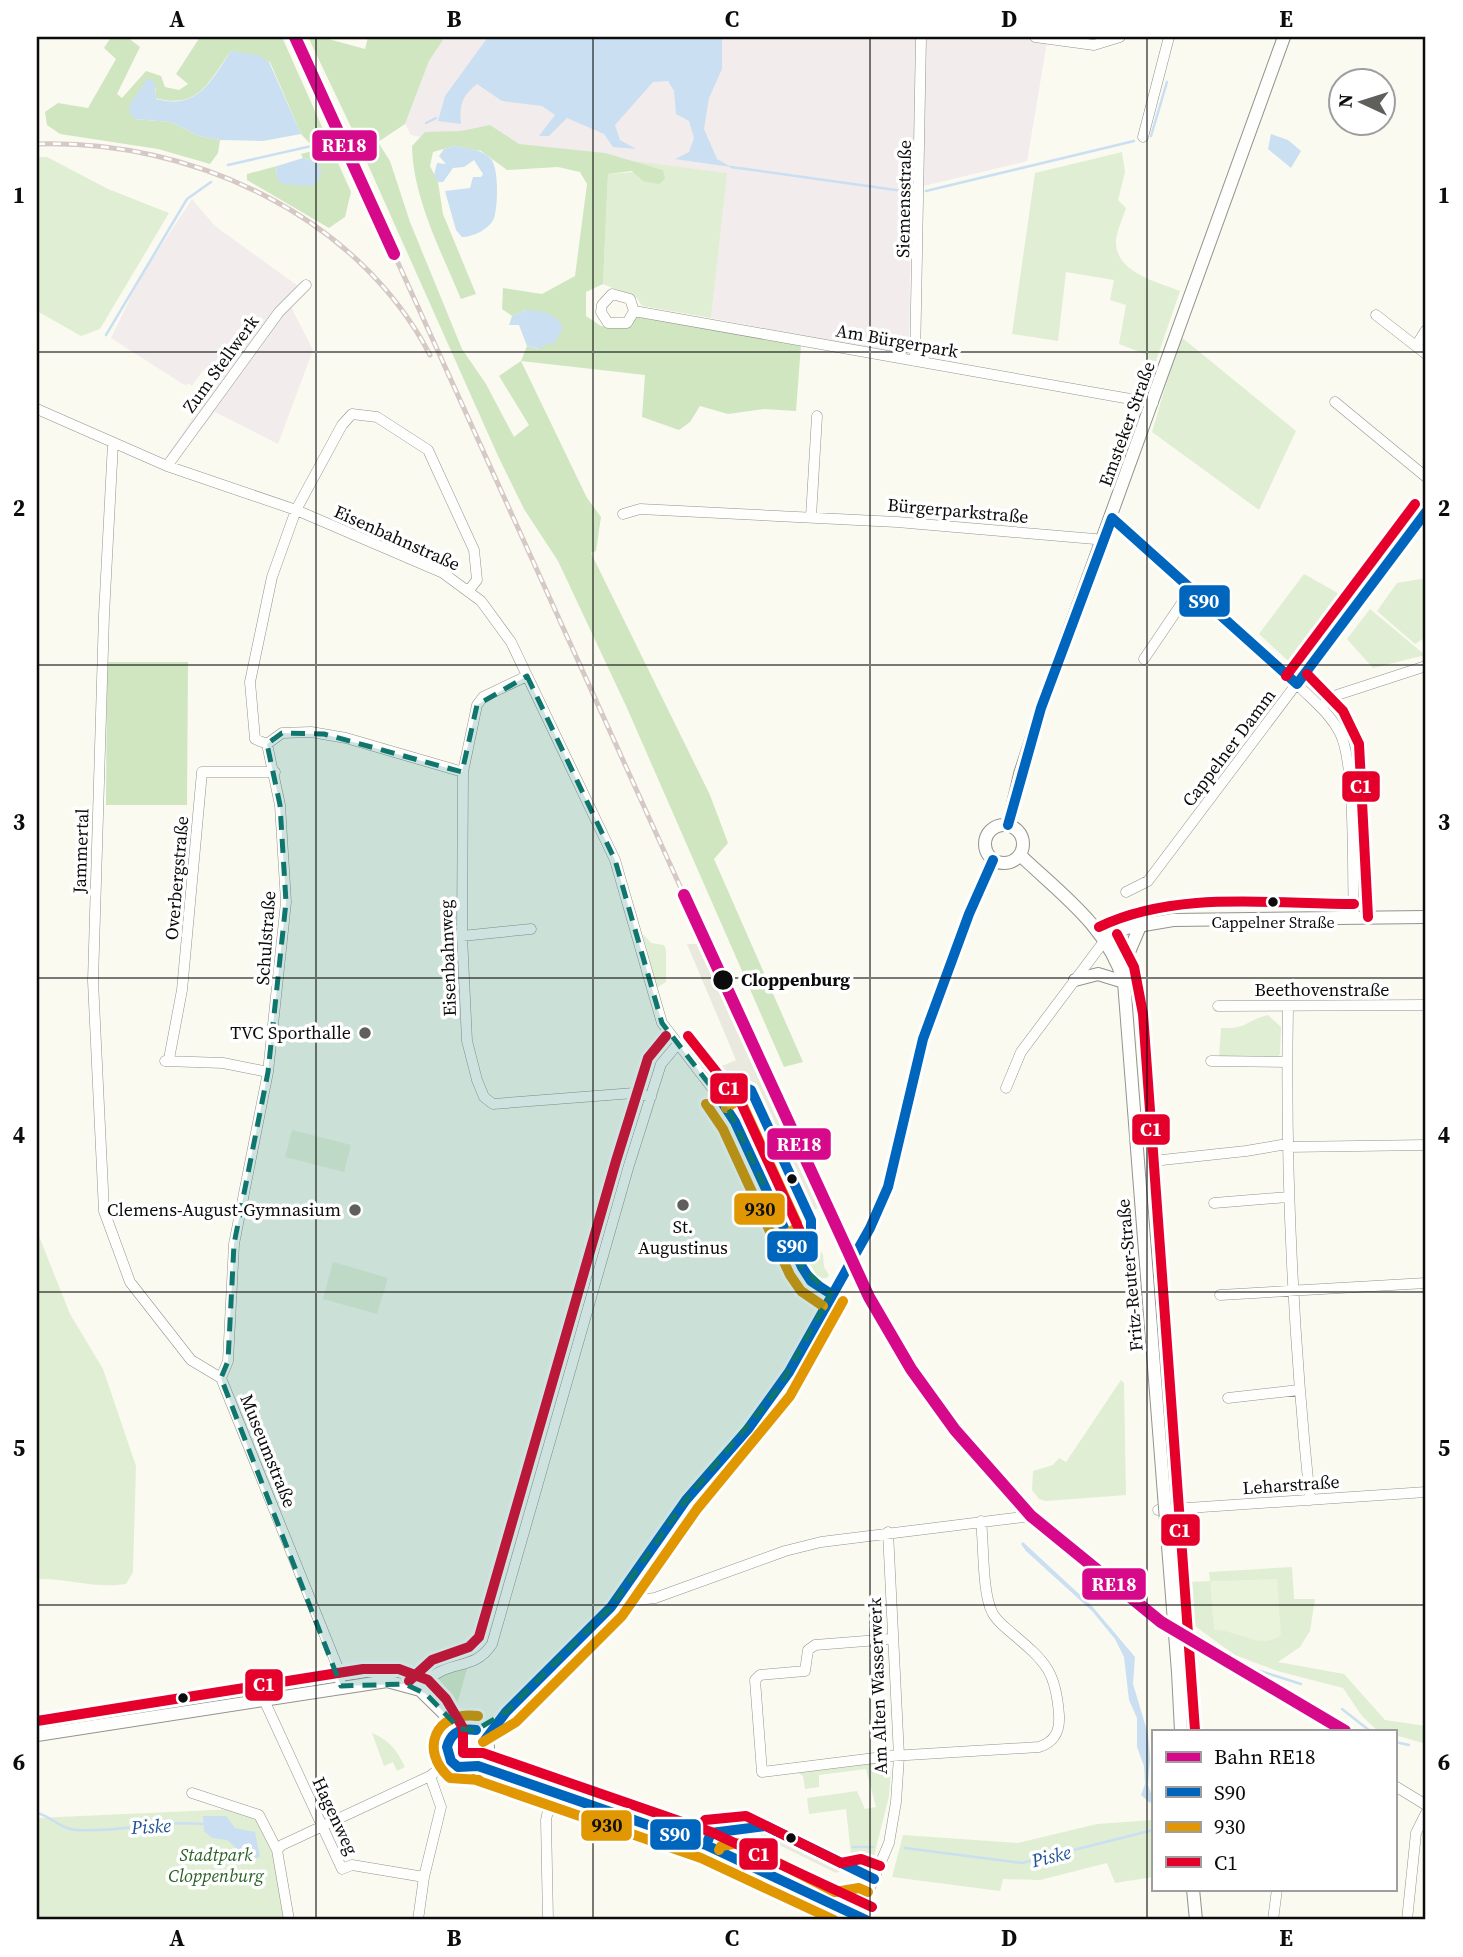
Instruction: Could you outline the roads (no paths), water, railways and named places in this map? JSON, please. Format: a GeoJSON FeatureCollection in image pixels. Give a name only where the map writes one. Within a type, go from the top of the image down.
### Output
{"type":"FeatureCollection","features":[{"type":"Feature","properties":{"kind":"street","name":"Siemensstraße"},"geometry":{"type":"LineString","coordinates":[[915,361],[922,37]]}},
{"type":"Feature","properties":{"kind":"street"},"geometry":{"type":"LineString","coordinates":[[1035,37],[1094,45],[1120,37]]}},
{"type":"Feature","properties":{"kind":"street"},"geometry":{"type":"LineString","coordinates":[[1143,137],[1169,37]]}},
{"type":"Feature","properties":{"kind":"street","name":"Emsteker Straße"},"geometry":{"type":"LineString","coordinates":[[1008,825],[1020,774],[1045,698],[1284,37]]}},
{"type":"Feature","properties":{"kind":"street","name":"Zum Stellwerk"},"geometry":{"type":"LineString","coordinates":[[167,466],[279,312],[306,285]]}},
{"type":"Feature","properties":{"kind":"street","name":"Am Bürgerpark"},"geometry":{"type":"LineString","coordinates":[[635,311],[1153,403]]}},
{"type":"Feature","properties":{"kind":"street"},"geometry":{"type":"LineString","coordinates":[[1376,315],[1426,354]]}},
{"type":"Feature","properties":{"kind":"street"},"geometry":{"type":"LineString","coordinates":[[1416,346],[1426,331]]}},
{"type":"Feature","properties":{"kind":"street"},"geometry":{"type":"LineString","coordinates":[[1335,402],[1426,477]]}},
{"type":"Feature","properties":{"kind":"street","name":"Eisenbahnstraße"},"geometry":{"type":"LineString","coordinates":[[37,409],[167,466],[296,509],[443,573],[469,590],[494,615],[527,676],[615,860],[652,996],[662,1023],[729,1110],[802,1267],[811,1281],[831,1294]]}},
{"type":"Feature","properties":{"kind":"street"},"geometry":{"type":"LineString","coordinates":[[296,509],[342,425],[352,414],[377,417],[421,443],[443,479],[474,550],[477,580],[469,590]]}},
{"type":"Feature","properties":{"kind":"street"},"geometry":{"type":"LineString","coordinates":[[811,517],[817,416]]}},
{"type":"Feature","properties":{"kind":"street","name":"Jammertal"},"geometry":{"type":"LineString","coordinates":[[113,443],[103,629],[93,981],[104,1211],[119,1258]]}},
{"type":"Feature","properties":{"kind":"street","name":"Schulstraße"},"geometry":{"type":"LineString","coordinates":[[221,1378],[229,1361],[234,1244],[268,1072],[286,902],[275,772],[267,744],[255,739],[250,682],[272,577],[296,509]]}},
{"type":"Feature","properties":{"kind":"street","name":"Bürgerparkstraße"},"geometry":{"type":"LineString","coordinates":[[623,514],[640,509],[811,517],[911,523],[1095,539],[1102,542]]}},
{"type":"Feature","properties":{"kind":"street","name":"Cappelner Damm"},"geometry":{"type":"LineString","coordinates":[[1125,892],[1148,881],[1426,512]]}},
{"type":"Feature","properties":{"kind":"street"},"geometry":{"type":"LineString","coordinates":[[1112,518],[1321,706],[1341,734],[1348,761],[1354,918]]}},
{"type":"Feature","properties":{"kind":"street"},"geometry":{"type":"LineString","coordinates":[[1143,659],[1192,588]]}},
{"type":"Feature","properties":{"kind":"street"},"geometry":{"type":"LineString","coordinates":[[1321,706],[1334,696],[1426,666]]}},
{"type":"Feature","properties":{"kind":"street","name":"Eisenbahnweg"},"geometry":{"type":"LineString","coordinates":[[527,676],[483,697],[477,705],[463,772],[462,936],[467,1041],[484,1097],[493,1104],[634,1093],[651,1097]]}},
{"type":"Feature","properties":{"kind":"street"},"geometry":{"type":"LineString","coordinates":[[267,744],[282,733],[324,733],[463,772]]}},
{"type":"Feature","properties":{"kind":"street","name":"Overbergstraße"},"geometry":{"type":"LineString","coordinates":[[268,1072],[223,1063],[166,1061],[182,990],[202,772],[275,772]]}},
{"type":"Feature","properties":{"kind":"street"},"geometry":{"type":"LineString","coordinates":[[1008,825],[1017,830],[1022,838],[1020,855],[1010,862],[993,860],[985,845],[988,834],[997,827],[1008,825]]}},
{"type":"Feature","properties":{"kind":"street","name":"Fritz-Reuter-Straße"},"geometry":{"type":"LineString","coordinates":[[1020,855],[1105,940],[1117,960],[1125,986],[1181,1730]]}},
{"type":"Feature","properties":{"kind":"street"},"geometry":{"type":"LineString","coordinates":[[482,1762],[485,1740],[506,1713],[598,1622],[686,1500],[748,1429],[779,1388],[870,1228],[888,1187],[923,1039],[969,914],[993,860]]}},
{"type":"Feature","properties":{"kind":"street"},"geometry":{"type":"LineString","coordinates":[[1006,1088],[1016,1060],[1105,940],[1117,932],[1141,924],[1173,920],[1426,917]]}},
{"type":"Feature","properties":{"kind":"street"},"geometry":{"type":"LineString","coordinates":[[1075,980],[1098,974],[1125,986],[1129,952],[1141,924]]}},
{"type":"Feature","properties":{"kind":"street"},"geometry":{"type":"LineString","coordinates":[[462,936],[531,929]]}},
{"type":"Feature","properties":{"kind":"street","name":"Beethovenstraße"},"geometry":{"type":"LineString","coordinates":[[1218,1006],[1288,1008],[1426,1005]]}},
{"type":"Feature","properties":{"kind":"street"},"geometry":{"type":"LineString","coordinates":[[1288,1008],[1287,1145],[1291,1292],[1310,1500]]}},
{"type":"Feature","properties":{"kind":"street"},"geometry":{"type":"LineString","coordinates":[[420,1690],[436,1671],[482,1658],[492,1644],[661,1064],[677,1045]]}},
{"type":"Feature","properties":{"kind":"street"},"geometry":{"type":"LineString","coordinates":[[1211,1060],[1287,1062]]}},
{"type":"Feature","properties":{"kind":"street"},"geometry":{"type":"LineString","coordinates":[[1162,1160],[1287,1145],[1426,1144]]}},
{"type":"Feature","properties":{"kind":"street"},"geometry":{"type":"LineString","coordinates":[[1214,1203],[1288,1197]]}},
{"type":"Feature","properties":{"kind":"street","name":"Museumstraße"},"geometry":{"type":"LineString","coordinates":[[119,1258],[130,1282],[191,1360],[221,1378],[338,1668],[341,1686]]}},
{"type":"Feature","properties":{"kind":"street"},"geometry":{"type":"LineString","coordinates":[[1220,1295],[1426,1283]]}},
{"type":"Feature","properties":{"kind":"street"},"geometry":{"type":"LineString","coordinates":[[1228,1398],[1299,1390]]}},
{"type":"Feature","properties":{"kind":"street","name":"Leharstraße"},"geometry":{"type":"LineString","coordinates":[[1158,1510],[1426,1492]]}},
{"type":"Feature","properties":{"kind":"street"},"geometry":{"type":"LineString","coordinates":[[622,1591],[637,1600],[655,1598],[785,1551],[888,1532],[1031,1516]]}},
{"type":"Feature","properties":{"kind":"street"},"geometry":{"type":"LineString","coordinates":[[891,1639],[815,1645],[808,1650],[804,1671],[760,1675],[755,1680],[762,1772],[899,1756],[1039,1747],[1051,1742],[1059,1731],[1057,1689],[1051,1671],[992,1614],[988,1600],[981,1521]]}},
{"type":"Feature","properties":{"kind":"street","name":"Am Alten Wasserwerk"},"geometry":{"type":"LineString","coordinates":[[862,1918],[889,1843],[897,1802],[899,1756],[891,1639],[888,1532]]}},
{"type":"Feature","properties":{"kind":"street"},"geometry":{"type":"LineString","coordinates":[[40,1735],[341,1686],[387,1681],[420,1690],[431,1699],[455,1732]]}},
{"type":"Feature","properties":{"kind":"street","name":"Hagenweg"},"geometry":{"type":"LineString","coordinates":[[264,1700],[342,1870],[352,1865],[424,1877]]}},
{"type":"Feature","properties":{"kind":"street"},"geometry":{"type":"LineString","coordinates":[[455,1732],[476,1730],[506,1713]]}},
{"type":"Feature","properties":{"kind":"street"},"geometry":{"type":"LineString","coordinates":[[476,1730],[485,1740]]}},
{"type":"Feature","properties":{"kind":"street"},"geometry":{"type":"LineString","coordinates":[[455,1732],[446,1751],[450,1761],[465,1769],[482,1762]]}},
{"type":"Feature","properties":{"kind":"street"},"geometry":{"type":"LineString","coordinates":[[277,1850],[430,1776],[450,1761]]}},
{"type":"Feature","properties":{"kind":"street"},"geometry":{"type":"LineString","coordinates":[[482,1762],[508,1776],[706,1845],[862,1918]]}},
{"type":"Feature","properties":{"kind":"street"},"geometry":{"type":"LineString","coordinates":[[418,1920],[424,1877],[441,1807],[430,1776]]}},
{"type":"Feature","properties":{"kind":"street"},"geometry":{"type":"LineString","coordinates":[[1396,1787],[1426,1805]]}},
{"type":"Feature","properties":{"kind":"street"},"geometry":{"type":"LineString","coordinates":[[548,1920],[546,1820],[552,1792]]}},
{"type":"Feature","properties":{"kind":"street"},"geometry":{"type":"LineString","coordinates":[[192,1793],[259,1815],[277,1850],[289,1920]]}},
{"type":"Feature","properties":{"kind":"street"},"geometry":{"type":"LineString","coordinates":[[1406,1920],[1416,1833],[1426,1813]]}},
{"type":"Feature","properties":{"kind":"street"},"geometry":{"type":"LineString","coordinates":[[1193,1890],[1196,1920]]}},
{"type":"Feature","properties":{"kind":"street"},"geometry":{"type":"LineString","coordinates":[[1273,1920],[1277,1890]]}},
{"type":"Feature","properties":{"kind":"water"},"geometry":{"type":"Polygon","coordinates":[[[488,37],[722,38],[722,69],[709,98],[704,129],[717,159],[731,167],[675,159],[689,152],[694,138],[689,121],[676,114],[674,91],[668,81],[653,82],[615,125],[620,140],[636,149],[613,147],[604,134],[567,118],[549,136],[539,136],[555,115],[542,106],[502,101],[477,84],[463,101],[461,124],[438,121],[445,96],[488,37]]]}},
{"type":"Feature","properties":{"kind":"water"},"geometry":{"type":"Polygon","coordinates":[[[231,51],[258,55],[269,62],[301,134],[263,141],[220,140],[199,136],[171,122],[135,119],[129,112],[130,104],[148,78],[155,83],[156,99],[170,101],[193,97],[209,83],[231,51]]]}},
{"type":"Feature","properties":{"kind":"water"},"geometry":{"type":"Polygon","coordinates":[[[1271,134],[1288,140],[1301,151],[1291,168],[1268,149],[1271,134]]]}},
{"type":"Feature","properties":{"kind":"water"},"geometry":{"type":"Polygon","coordinates":[[[454,146],[483,153],[494,164],[497,178],[492,222],[485,229],[466,237],[462,237],[456,230],[445,191],[470,188],[473,177],[481,177],[483,174],[474,160],[464,167],[453,168],[443,182],[438,182],[434,175],[437,163],[446,164],[439,156],[444,149],[454,146]]]}},
{"type":"Feature","properties":{"kind":"water"},"geometry":{"type":"Polygon","coordinates":[[[303,158],[314,161],[321,168],[320,178],[313,186],[281,184],[276,175],[277,166],[303,158]]]}},
{"type":"Feature","properties":{"kind":"water"},"geometry":{"type":"Polygon","coordinates":[[[526,310],[548,314],[560,322],[563,327],[554,344],[545,344],[540,349],[527,346],[519,325],[509,325],[512,316],[526,310]]]}},
{"type":"Feature","properties":{"kind":"water"},"geometry":{"type":"Polygon","coordinates":[[[1023,1542],[1092,1606],[1135,1657],[1133,1684],[1148,1734],[1148,1785],[1152,1796],[1150,1803],[1141,1795],[1145,1784],[1144,1766],[1137,1747],[1137,1718],[1129,1700],[1124,1657],[1115,1639],[1092,1611],[1021,1544],[1023,1542]]]}},
{"type":"Feature","properties":{"kind":"water"},"geometry":{"type":"Polygon","coordinates":[[[203,1816],[226,1816],[235,1828],[255,1832],[260,1857],[250,1860],[227,1840],[212,1838],[204,1831],[203,1816]]]}},
{"type":"Feature","properties":{"kind":"waterway"},"geometry":{"type":"LineString","coordinates":[[1151,136],[1167,82]]}},
{"type":"Feature","properties":{"kind":"waterway"},"geometry":{"type":"LineString","coordinates":[[426,123],[436,118]]}},
{"type":"Feature","properties":{"kind":"waterway"},"geometry":{"type":"LineString","coordinates":[[926,191],[1134,141]]}},
{"type":"Feature","properties":{"kind":"waterway"},"geometry":{"type":"LineString","coordinates":[[228,165],[316,145]]}},
{"type":"Feature","properties":{"kind":"waterway"},"geometry":{"type":"LineString","coordinates":[[731,167],[910,192]]}},
{"type":"Feature","properties":{"kind":"waterway"},"geometry":{"type":"LineString","coordinates":[[106,335],[187,199],[211,182]]}},
{"type":"Feature","properties":{"kind":"waterway"},"geometry":{"type":"LineString","coordinates":[[1189,1629],[1254,1669],[1301,1684]]}},
{"type":"Feature","properties":{"kind":"waterway"},"geometry":{"type":"LineString","coordinates":[[1342,1709],[1369,1730]]}},
{"type":"Feature","properties":{"kind":"waterway"},"geometry":{"type":"LineString","coordinates":[[1396,1742],[1409,1745]]}},
{"type":"Feature","properties":{"kind":"waterway","name":"Piske"},"geometry":{"type":"LineString","coordinates":[[37,1813],[76,1830],[203,1824]]}},
{"type":"Feature","properties":{"kind":"waterway","name":"Piske"},"geometry":{"type":"LineString","coordinates":[[905,1848],[1022,1863],[1152,1830]]}},
{"type":"Feature","properties":{"kind":"waterway","name":"Piske"},"geometry":{"type":"LineString","coordinates":[[853,1847],[873,1847]]}},
{"type":"Feature","properties":{"kind":"railway"},"geometry":{"type":"LineString","coordinates":[[37,144],[95,146],[152,155],[209,171],[263,195],[314,225],[359,262],[398,305],[430,355]]}},
{"type":"Feature","properties":{"kind":"railway"},"geometry":{"type":"LineString","coordinates":[[394,254],[684,895]]}},
{"type":"Feature","properties":{"kind":"rail line","name":"RE18"},"geometry":{"type":"LineString","coordinates":[[295,37],[394,254]]}},
{"type":"Feature","properties":{"kind":"rail line","name":"RE18"},"geometry":{"type":"LineString","coordinates":[[684,895],[869,1297],[911,1369],[955,1430],[1031,1516],[1161,1622],[1343,1730]]}},
{"type":"Feature","properties":{"kind":"place","name":"Cappelner Straße"},"geometry":{"type":"Point","coordinates":[1273,902]}},
{"type":"Feature","properties":{"kind":"place","name":"Cloppenburg"},"geometry":{"type":"Point","coordinates":[723,980]}},
{"type":"Feature","properties":{"kind":"place","name":"TVC Sporthalle"},"geometry":{"type":"Point","coordinates":[365,1033]}},
{"type":"Feature","properties":{"kind":"place","name":"St. Augustinus"},"geometry":{"type":"Point","coordinates":[683,1205]}},
{"type":"Feature","properties":{"kind":"place","name":"Clemens-August-Gymnasium"},"geometry":{"type":"Point","coordinates":[355,1210]}},
{"type":"Feature","properties":{"kind":"park label","name":"Stadtpark Cloppenburg"},"geometry":{"type":"Point","coordinates":[216,1865]}}]}
